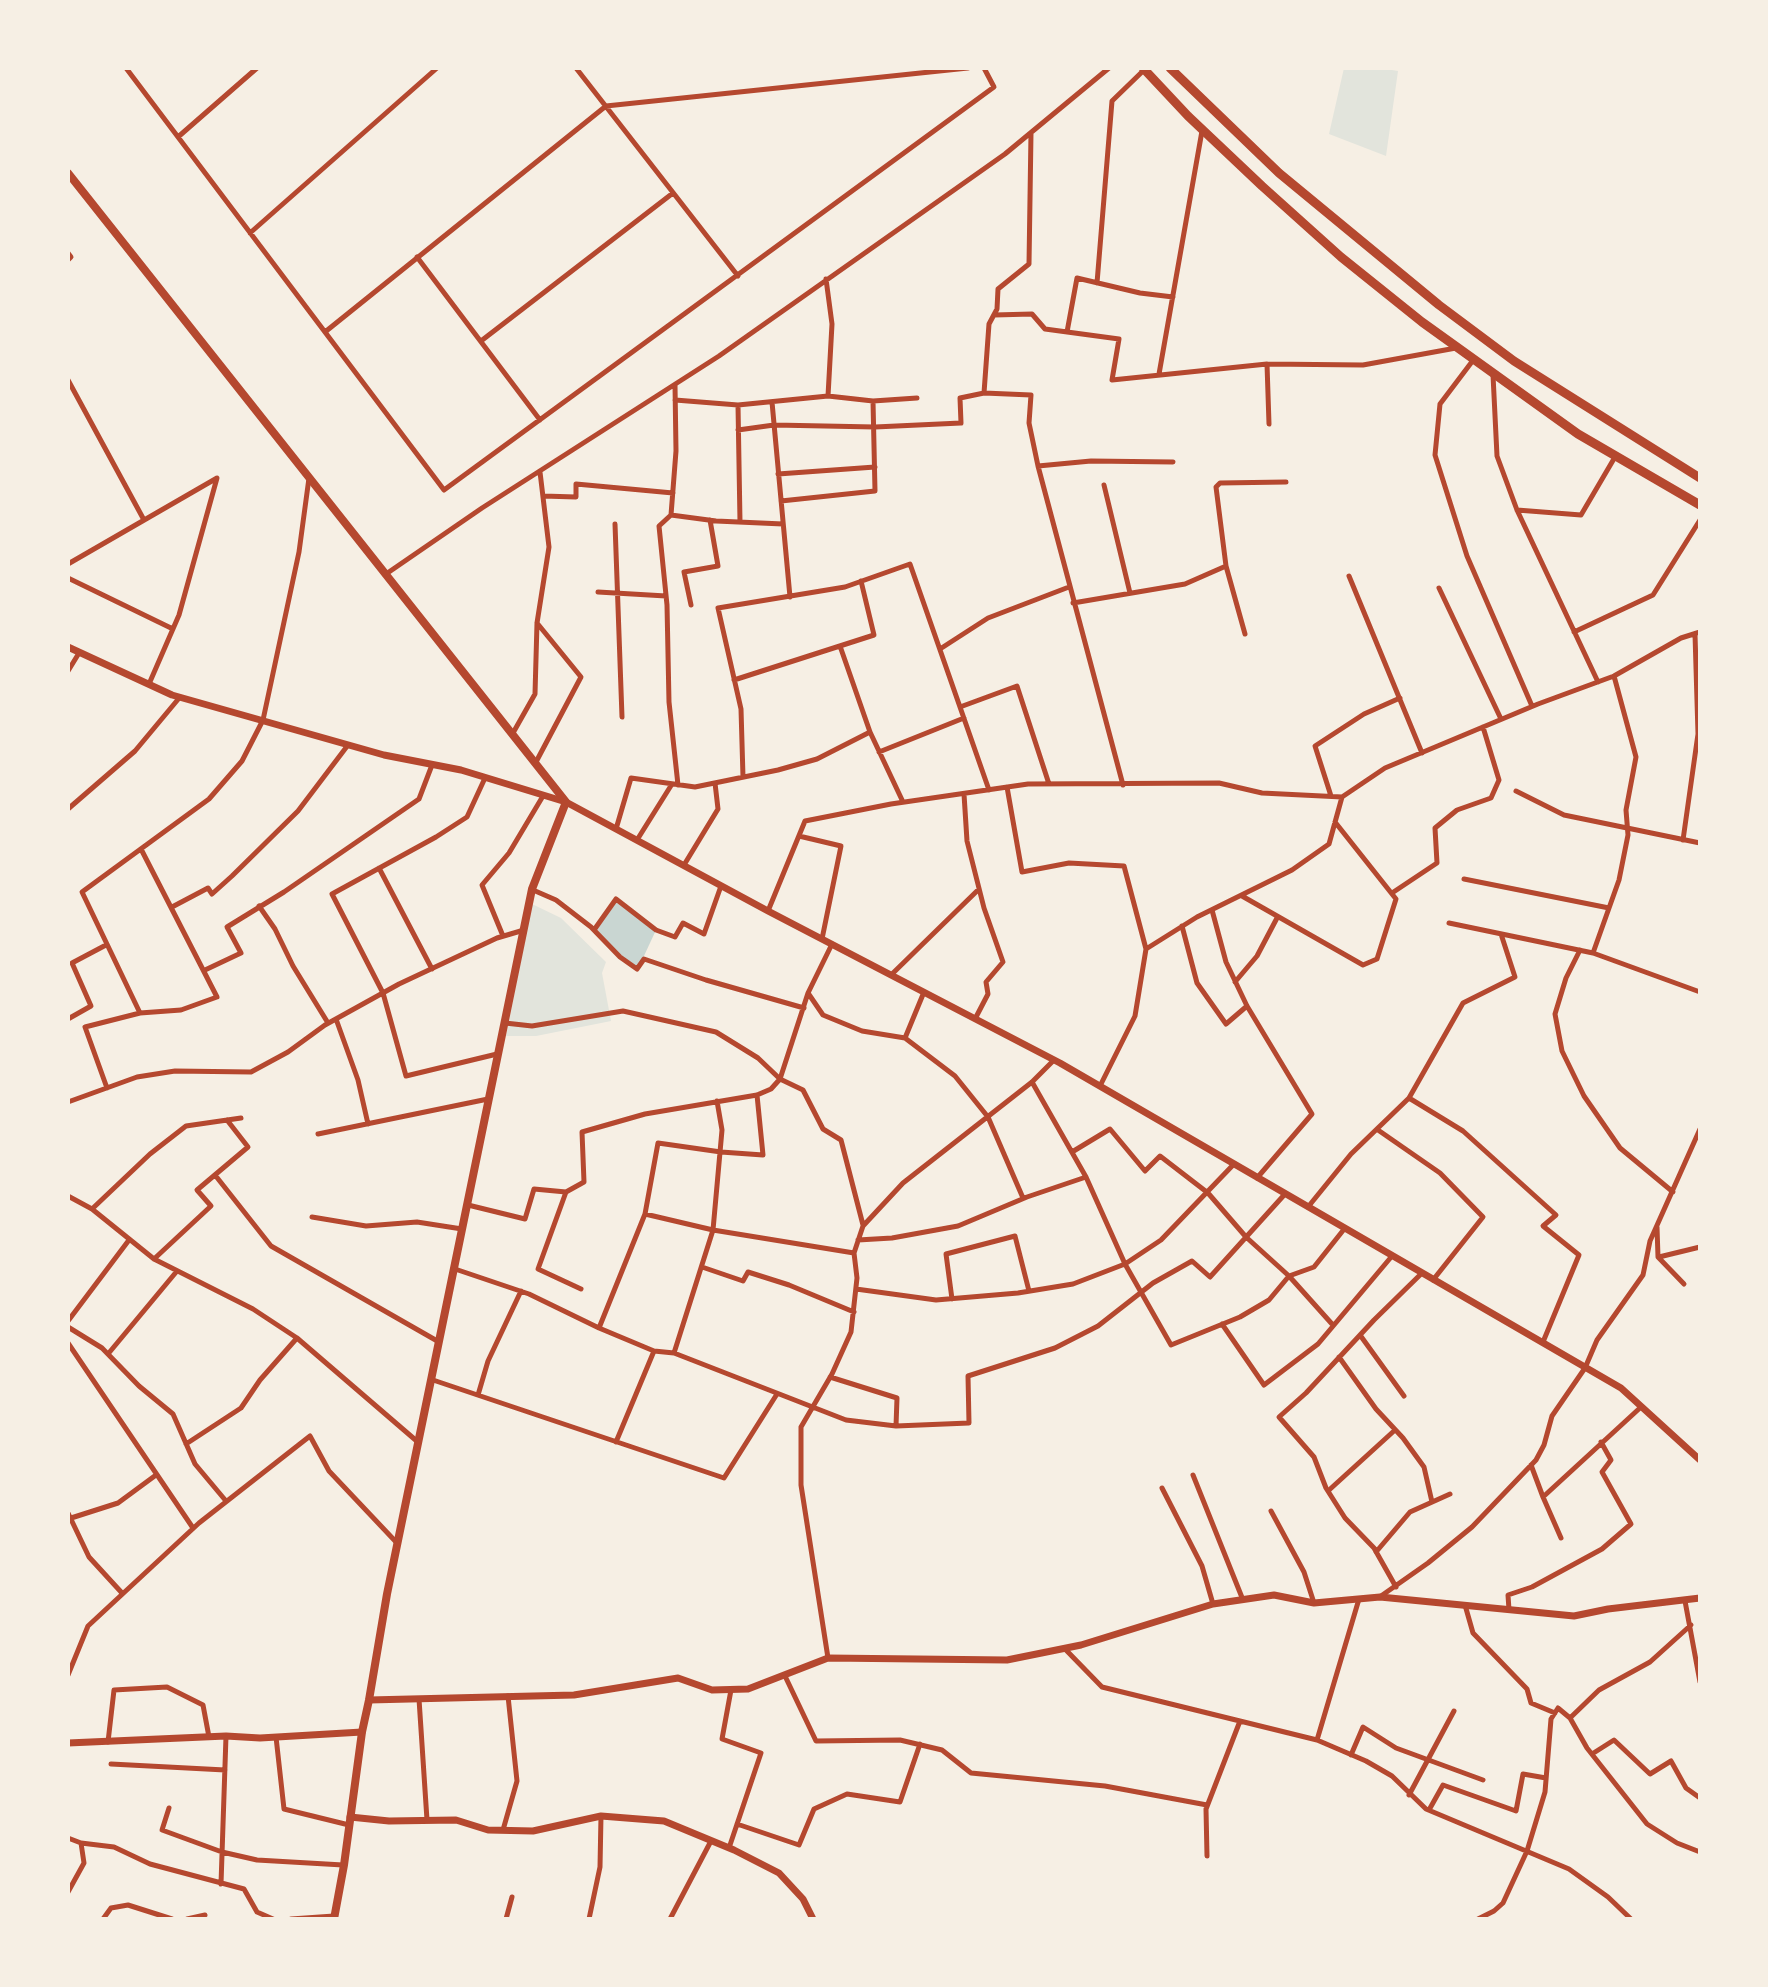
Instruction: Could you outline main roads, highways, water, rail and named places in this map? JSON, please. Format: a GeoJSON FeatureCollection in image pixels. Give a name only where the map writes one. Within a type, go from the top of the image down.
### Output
{"type":"FeatureCollection","features":[{"type":"Feature","properties":{"kind":"highway"},"geometry":{"type":"LineString","coordinates":[[1170,68],[1279,173],[1439,305],[1514,361],[1700,478]]}},
{"type":"Feature","properties":{"kind":"highway"},"geometry":{"type":"LineString","coordinates":[[1144,69],[1202,130],[1341,257],[1457,348],[1578,434],[1700,505]]}},
{"type":"Feature","properties":{"kind":"main road"},"geometry":{"type":"LineString","coordinates":[[68,173],[566,802],[532,889],[420,1444],[397,1543],[362,1732],[334,1918]]}}]}
